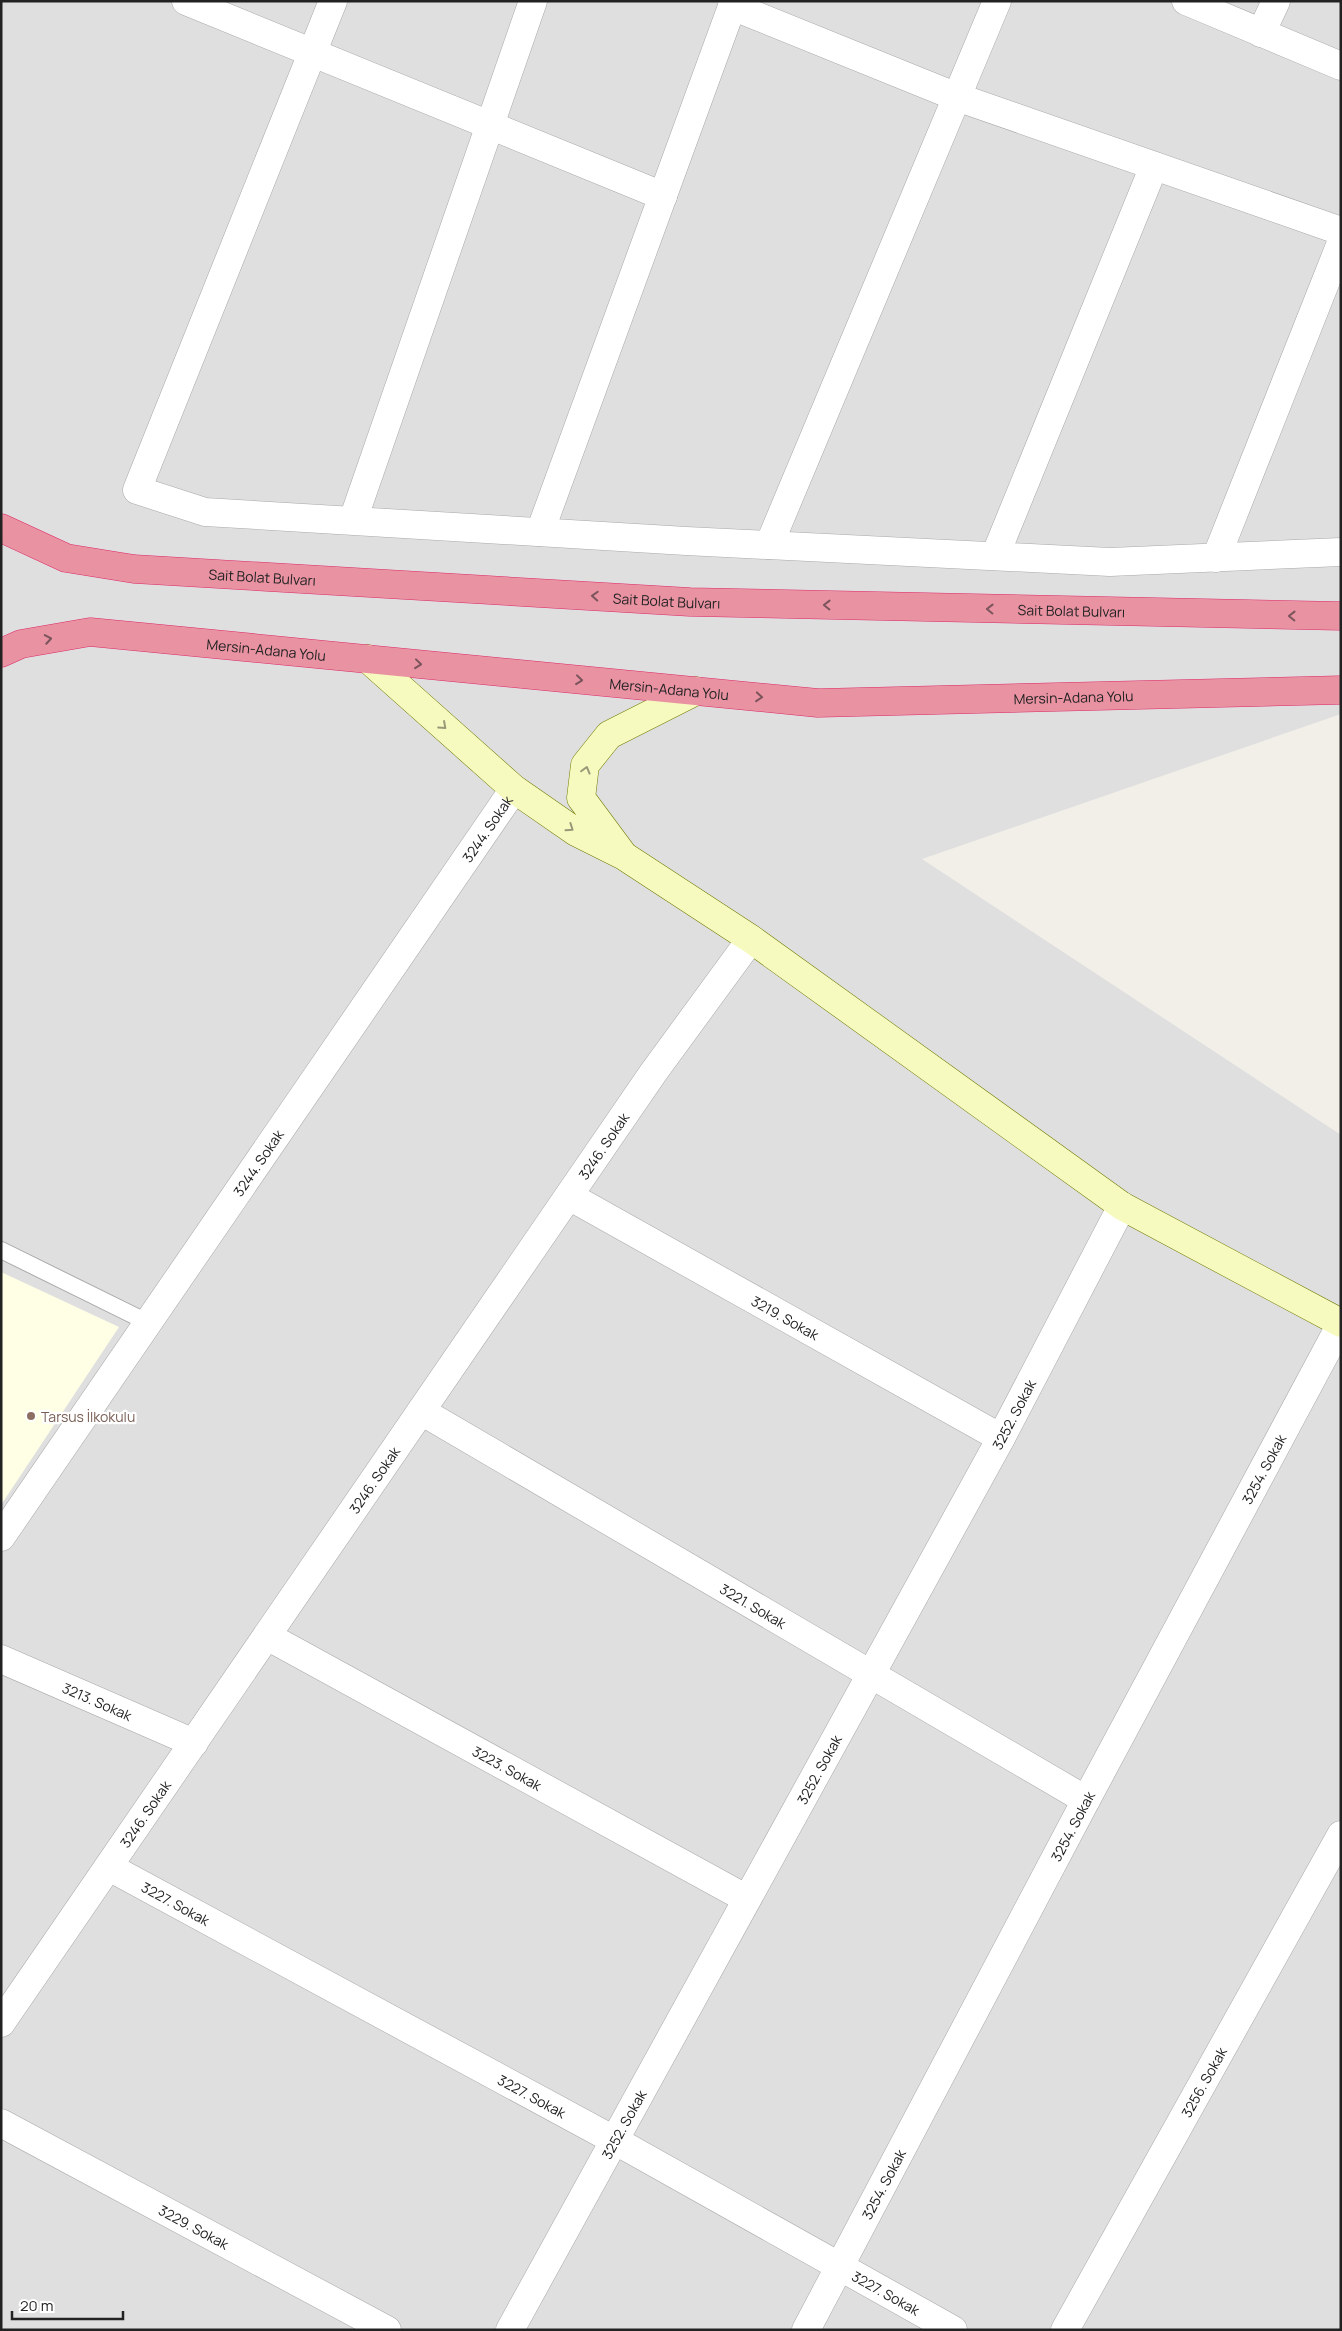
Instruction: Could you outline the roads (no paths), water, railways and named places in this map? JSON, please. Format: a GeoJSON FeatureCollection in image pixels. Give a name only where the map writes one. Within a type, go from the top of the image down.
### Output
{"type":"FeatureCollection","features":[{"type":"Feature","properties":{"kind":"highway","name":"Sait Bolat Bulvarı"},"geometry":{"type":"LineString","coordinates":[[1,528],[66,558],[134,569],[690,602],[1341,616]]}},
{"type":"Feature","properties":{"kind":"highway","name":"Mersin-Adana Yolu"},"geometry":{"type":"LineString","coordinates":[[1,653],[21,644],[90,632],[818,703],[1341,690]]}},
{"type":"Feature","properties":{"kind":"street"},"geometry":{"type":"LineString","coordinates":[[186,1],[663,196]]}},
{"type":"Feature","properties":{"kind":"street"},"geometry":{"type":"LineString","coordinates":[[333,1],[137,490],[205,512],[1110,562],[1341,552]]}},
{"type":"Feature","properties":{"kind":"street"},"geometry":{"type":"LineString","coordinates":[[353,520],[533,1]]}},
{"type":"Feature","properties":{"kind":"street"},"geometry":{"type":"LineString","coordinates":[[769,544],[997,1]]}},
{"type":"Feature","properties":{"kind":"street"},"geometry":{"type":"LineString","coordinates":[[1186,1],[1341,66]]}},
{"type":"Feature","properties":{"kind":"street"},"geometry":{"type":"LineString","coordinates":[[1261,32],[1276,1]]}},
{"type":"Feature","properties":{"kind":"street"},"geometry":{"type":"LineString","coordinates":[[540,532],[733,4],[957,97],[1341,231]]}},
{"type":"Feature","properties":{"kind":"street"},"geometry":{"type":"LineString","coordinates":[[995,556],[1154,166]]}},
{"type":"Feature","properties":{"kind":"street"},"geometry":{"type":"LineString","coordinates":[[1216,558],[1341,243]]}},
{"type":"Feature","properties":{"kind":"street"},"geometry":{"type":"LineString","coordinates":[[368,659],[514,789],[576,832],[624,856],[751,939],[1122,1206],[1341,1324]]}},
{"type":"Feature","properties":{"kind":"street"},"geometry":{"type":"LineString","coordinates":[[624,856],[581,798],[585,765],[609,735],[696,691]]}},
{"type":"Feature","properties":{"kind":"street","name":"3244. Sokak"},"geometry":{"type":"LineString","coordinates":[[1,1538],[514,789]]}},
{"type":"Feature","properties":{"kind":"street","name":"3246. Sokak"},"geometry":{"type":"LineString","coordinates":[[1,2023],[652,1073],[751,939]]}},
{"type":"Feature","properties":{"kind":"street","name":"3219. Sokak"},"geometry":{"type":"LineString","coordinates":[[569,1196],[1000,1438]]}},
{"type":"Feature","properties":{"kind":"street","name":"3252. Sokak"},"geometry":{"type":"LineString","coordinates":[[510,2330],[1000,1438],[1122,1206]]}},
{"type":"Feature","properties":{"kind":"street","name":"3254. Sokak"},"geometry":{"type":"LineString","coordinates":[[806,2330],[841,2267],[1086,1800],[1341,1324]]}},
{"type":"Feature","properties":{"kind":"street","name":"3221. Sokak"},"geometry":{"type":"LineString","coordinates":[[421,1411],[1086,1800]]}},
{"type":"Feature","properties":{"kind":"street","name":"3223. Sokak"},"geometry":{"type":"LineString","coordinates":[[268,1636],[747,1899]]}},
{"type":"Feature","properties":{"kind":"street","name":"3213. Sokak"},"geometry":{"type":"LineString","coordinates":[[1,1658],[194,1743]]}},
{"type":"Feature","properties":{"kind":"street","name":"3256. Sokak"},"geometry":{"type":"LineString","coordinates":[[1065,2330],[1341,1835]]}},
{"type":"Feature","properties":{"kind":"street","name":"3227. Sokak"},"geometry":{"type":"LineString","coordinates":[[108,1867],[614,2140],[953,2330]]}},
{"type":"Feature","properties":{"kind":"street","name":"3229. Sokak"},"geometry":{"type":"LineString","coordinates":[[1,2123],[387,2330]]}},
{"type":"Feature","properties":{"kind":"lane"},"geometry":{"type":"LineString","coordinates":[[1,1250],[149,1323]]}},
{"type":"Feature","properties":{"kind":"place","name":"Tarsus İlkokulu"},"geometry":{"type":"Point","coordinates":[31,1416]}}]}
